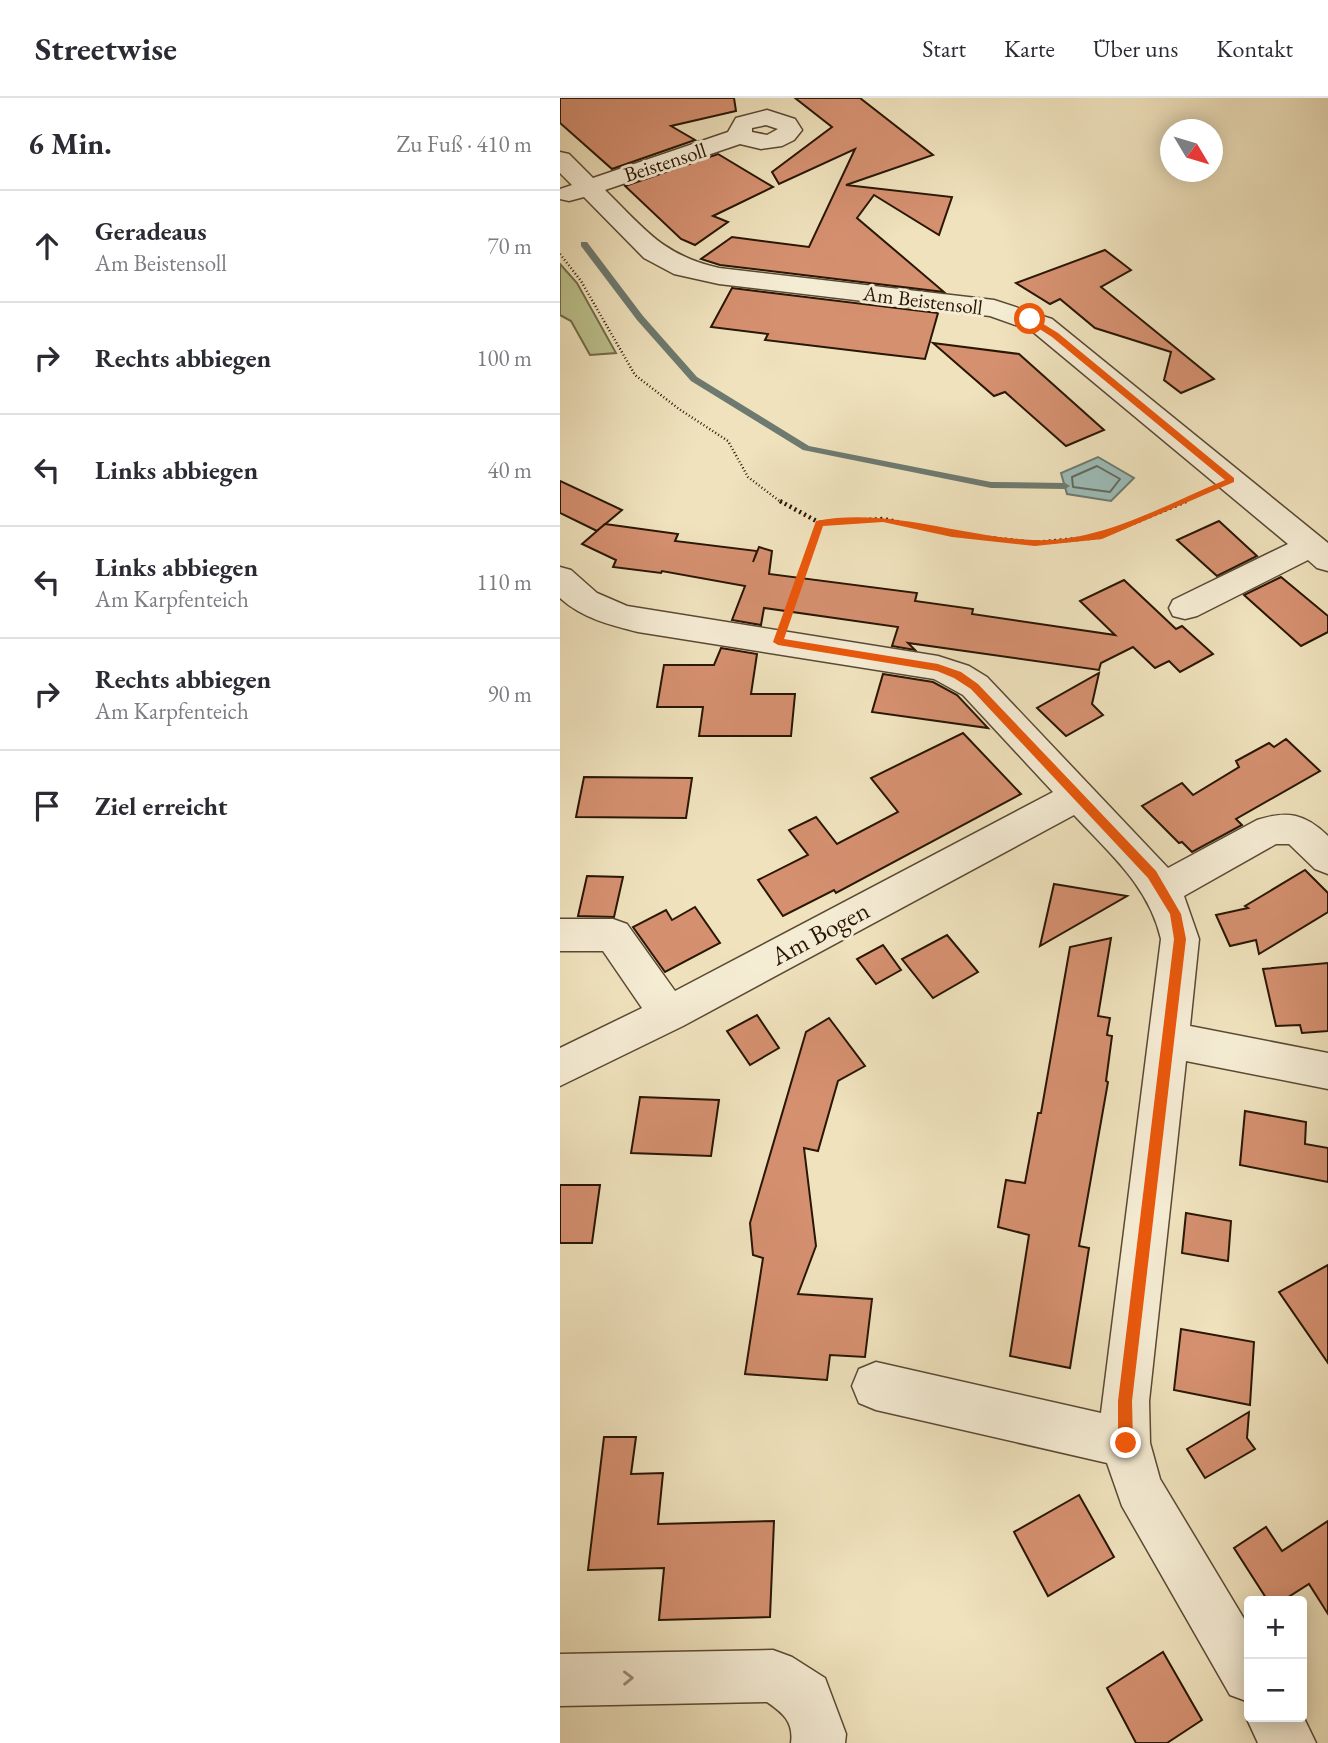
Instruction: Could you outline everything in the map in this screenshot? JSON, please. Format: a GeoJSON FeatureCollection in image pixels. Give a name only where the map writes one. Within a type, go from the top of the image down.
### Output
{"type":"FeatureCollection","features":[{"type":"Feature","properties":{"kind":"street","name":"Beistensoll"},"geometry":{"type":"LineString","coordinates":[[560,197],[741,136]]}},
{"type":"Feature","properties":{"kind":"street","name":"Am Beistensoll"},"geometry":{"type":"LineString","coordinates":[[560,159],[653,252],[683,268],[719,276],[994,308],[1030,319],[1055,335],[1320,553]]}},
{"type":"Feature","properties":{"kind":"street"},"geometry":{"type":"LineString","coordinates":[[1185,608],[1320,553]]}},
{"type":"Feature","properties":{"kind":"street"},"geometry":{"type":"LineString","coordinates":[[560,578],[570,591],[589,604],[612,614],[938,668],[957,675],[975,686],[1152,874],[1175,914],[1180,939],[1125,1401],[1126,1443],[1139,1489],[1244,1668]]}},
{"type":"Feature","properties":{"kind":"street","name":"Am Bogen"},"geometry":{"type":"LineString","coordinates":[[560,1068],[669,1014],[1078,796]]}},
{"type":"Feature","properties":{"kind":"street"},"geometry":{"type":"LineString","coordinates":[[1162,890],[1270,830],[1298,830],[1328,859]]}},
{"type":"Feature","properties":{"kind":"street"},"geometry":{"type":"LineString","coordinates":[[560,935],[613,936],[669,1014]]}},
{"type":"Feature","properties":{"kind":"street"},"geometry":{"type":"LineString","coordinates":[[1169,1040],[1328,1071]]}},
{"type":"Feature","properties":{"kind":"street"},"geometry":{"type":"LineString","coordinates":[[877,1386],[1126,1443]]}},
{"type":"Feature","properties":{"kind":"street"},"geometry":{"type":"LineString","coordinates":[[560,1680],[773,1676],[806,1696],[819,1734],[818,1743]]}},
{"type":"Feature","properties":{"kind":"street"},"geometry":{"type":"LineString","coordinates":[[1276,1722],[1289,1743]]}},
{"type":"Feature","properties":{"kind":"path"},"geometry":{"type":"LineString","coordinates":[[560,254],[581,281],[635,375],[679,409],[728,441],[748,477],[785,505],[820,523],[883,519],[952,534],[1035,543],[1099,537],[1231,480]]}},
{"type":"Feature","properties":{"kind":"path"},"geometry":{"type":"LineString","coordinates":[[778,642],[820,523]]}},
{"type":"Feature","properties":{"kind":"green space"},"geometry":{"type":"Polygon","coordinates":[[[560,264],[577,283],[616,353],[590,355],[571,321],[560,315],[560,264]]]}},
{"type":"Feature","properties":{"kind":"water"},"geometry":{"type":"Polygon","coordinates":[[[1098,457],[1134,478],[1111,501],[1067,494],[1061,473],[1098,457]]]}},
{"type":"Feature","properties":{"kind":"building"},"geometry":{"type":"Polygon","coordinates":[[[560,98],[734,98],[736,111],[671,126],[695,140],[612,169],[560,123],[560,98]]]}},
{"type":"Feature","properties":{"kind":"building"},"geometry":{"type":"Polygon","coordinates":[[[795,98],[860,98],[933,155],[846,185],[952,197],[939,235],[874,195],[857,218],[944,292],[720,265],[701,259],[732,237],[809,247],[855,149],[779,184],[772,172],[832,127],[795,98]]]}},
{"type":"Feature","properties":{"kind":"building"},"geometry":{"type":"Polygon","coordinates":[[[718,154],[773,187],[713,216],[728,222],[695,245],[681,239],[625,186],[718,154]]]}},
{"type":"Feature","properties":{"kind":"building"},"geometry":{"type":"Polygon","coordinates":[[[1105,250],[1131,270],[1101,287],[1214,379],[1181,393],[1164,380],[1171,352],[1095,328],[1060,299],[1050,304],[1016,283],[1105,250]]]}},
{"type":"Feature","properties":{"kind":"building"},"geometry":{"type":"Polygon","coordinates":[[[732,288],[938,313],[925,359],[765,340],[768,334],[711,327],[732,288]]]}},
{"type":"Feature","properties":{"kind":"building"},"geometry":{"type":"Polygon","coordinates":[[[933,343],[1019,354],[1104,430],[1066,446],[1005,392],[994,396],[933,343]]]}},
{"type":"Feature","properties":{"kind":"building"},"geometry":{"type":"Polygon","coordinates":[[[560,481],[622,510],[597,531],[560,513],[560,481]]]}},
{"type":"Feature","properties":{"kind":"building"},"geometry":{"type":"Polygon","coordinates":[[[1219,521],[1257,556],[1217,576],[1177,540],[1219,521]]]}},
{"type":"Feature","properties":{"kind":"building"},"geometry":{"type":"Polygon","coordinates":[[[605,524],[678,534],[675,541],[757,551],[753,562],[759,547],[772,551],[769,574],[917,593],[915,601],[973,609],[972,614],[1115,635],[1080,601],[1124,580],[1176,629],[1182,626],[1213,654],[1180,672],[1169,661],[1155,668],[1133,647],[1101,663],[1099,670],[908,643],[915,650],[892,646],[898,627],[764,608],[761,625],[732,620],[745,586],[662,571],[613,567],[616,560],[582,544],[605,524]]]}},
{"type":"Feature","properties":{"kind":"building"},"geometry":{"type":"Polygon","coordinates":[[[1281,577],[1328,616],[1328,632],[1301,646],[1244,595],[1281,577]]]}},
{"type":"Feature","properties":{"kind":"building"},"geometry":{"type":"Polygon","coordinates":[[[721,648],[757,654],[751,694],[795,694],[791,736],[699,736],[703,707],[657,707],[664,665],[714,665],[721,648]]]}},
{"type":"Feature","properties":{"kind":"building"},"geometry":{"type":"Polygon","coordinates":[[[1099,673],[1092,704],[1103,715],[1066,736],[1037,708],[1099,673]]]}},
{"type":"Feature","properties":{"kind":"building"},"geometry":{"type":"Polygon","coordinates":[[[883,674],[933,682],[957,695],[988,728],[872,712],[883,674]]]}},
{"type":"Feature","properties":{"kind":"building"},"geometry":{"type":"Polygon","coordinates":[[[963,733],[1021,794],[836,893],[834,890],[783,916],[758,880],[808,855],[789,830],[816,817],[837,844],[898,812],[871,778],[963,733]]]}},
{"type":"Feature","properties":{"kind":"building"},"geometry":{"type":"Polygon","coordinates":[[[1286,739],[1320,771],[1236,819],[1242,825],[1192,852],[1182,842],[1179,843],[1142,806],[1182,783],[1193,795],[1239,767],[1236,761],[1269,743],[1274,747],[1286,739]]]}},
{"type":"Feature","properties":{"kind":"building"},"geometry":{"type":"Polygon","coordinates":[[[584,777],[692,778],[686,818],[576,817],[584,777]]]}},
{"type":"Feature","properties":{"kind":"building"},"geometry":{"type":"Polygon","coordinates":[[[1305,870],[1328,893],[1328,912],[1259,954],[1256,940],[1230,946],[1216,915],[1248,908],[1245,906],[1305,870]]]}},
{"type":"Feature","properties":{"kind":"building"},"geometry":{"type":"Polygon","coordinates":[[[587,876],[623,877],[614,917],[578,916],[587,876]]]}},
{"type":"Feature","properties":{"kind":"building"},"geometry":{"type":"Polygon","coordinates":[[[1054,884],[1127,896],[1040,946],[1054,884]]]}},
{"type":"Feature","properties":{"kind":"building"},"geometry":{"type":"Polygon","coordinates":[[[695,907],[720,943],[665,972],[633,927],[666,910],[672,920],[695,907]]]}},
{"type":"Feature","properties":{"kind":"building"},"geometry":{"type":"Polygon","coordinates":[[[947,935],[978,972],[933,998],[902,959],[947,935]]]}},
{"type":"Feature","properties":{"kind":"building"},"geometry":{"type":"Polygon","coordinates":[[[1111,938],[1098,1016],[1110,1018],[1107,1035],[1112,1036],[1108,1082],[1079,1246],[1089,1248],[1070,1368],[1010,1356],[1029,1235],[998,1227],[1006,1180],[1025,1183],[1038,1113],[1041,1113],[1070,947],[1111,938]]]}},
{"type":"Feature","properties":{"kind":"building"},"geometry":{"type":"Polygon","coordinates":[[[883,945],[901,970],[876,984],[857,959],[883,945]]]}},
{"type":"Feature","properties":{"kind":"building"},"geometry":{"type":"Polygon","coordinates":[[[1328,963],[1328,1031],[1302,1033],[1300,1025],[1276,1026],[1263,969],[1328,963]]]}},
{"type":"Feature","properties":{"kind":"building"},"geometry":{"type":"Polygon","coordinates":[[[757,1015],[779,1048],[750,1065],[727,1031],[757,1015]]]}},
{"type":"Feature","properties":{"kind":"building"},"geometry":{"type":"Polygon","coordinates":[[[829,1018],[865,1066],[838,1081],[818,1151],[804,1148],[816,1246],[798,1294],[872,1299],[865,1357],[830,1355],[827,1380],[745,1374],[763,1258],[753,1255],[750,1223],[806,1032],[829,1018]]]}},
{"type":"Feature","properties":{"kind":"building"},"geometry":{"type":"Polygon","coordinates":[[[640,1097],[719,1100],[711,1156],[631,1153],[640,1097]]]}},
{"type":"Feature","properties":{"kind":"building"},"geometry":{"type":"Polygon","coordinates":[[[1245,1111],[1306,1122],[1305,1144],[1328,1148],[1328,1182],[1240,1165],[1245,1111]]]}},
{"type":"Feature","properties":{"kind":"building"},"geometry":{"type":"Polygon","coordinates":[[[560,1185],[600,1185],[592,1243],[560,1243],[560,1185]]]}},
{"type":"Feature","properties":{"kind":"building"},"geometry":{"type":"Polygon","coordinates":[[[1186,1213],[1231,1221],[1228,1261],[1182,1253],[1186,1213]]]}},
{"type":"Feature","properties":{"kind":"building"},"geometry":{"type":"Polygon","coordinates":[[[1328,1265],[1328,1363],[1279,1292],[1328,1265]]]}},
{"type":"Feature","properties":{"kind":"building"},"geometry":{"type":"Polygon","coordinates":[[[1181,1329],[1254,1342],[1250,1405],[1174,1390],[1181,1329]]]}},
{"type":"Feature","properties":{"kind":"building"},"geometry":{"type":"Polygon","coordinates":[[[1249,1412],[1247,1438],[1255,1449],[1205,1478],[1187,1449],[1249,1412]]]}},
{"type":"Feature","properties":{"kind":"building"},"geometry":{"type":"Polygon","coordinates":[[[604,1437],[636,1437],[631,1474],[663,1473],[658,1524],[774,1521],[770,1617],[659,1620],[664,1568],[588,1570],[604,1437]]]}},
{"type":"Feature","properties":{"kind":"building"},"geometry":{"type":"Polygon","coordinates":[[[1079,1495],[1114,1557],[1048,1596],[1014,1532],[1079,1495]]]}},
{"type":"Feature","properties":{"kind":"building"},"geometry":{"type":"Polygon","coordinates":[[[1328,1521],[1328,1614],[1309,1584],[1290,1596],[1265,1596],[1234,1548],[1266,1527],[1282,1551],[1328,1521]]]}},
{"type":"Feature","properties":{"kind":"building"},"geometry":{"type":"Polygon","coordinates":[[[1163,1652],[1202,1720],[1167,1743],[1136,1743],[1107,1688],[1163,1652]]]}},
{"type":"Feature","properties":{"kind":"waterway"},"geometry":{"type":"LineString","coordinates":[[584,244],[640,318],[694,379],[806,448],[991,485],[1065,486]]}},
{"type":"Feature","properties":{"kind":"route"},"geometry":{"type":"LineString","coordinates":[[1030,319],[1055,335],[1231,480],[1099,537],[1035,543],[952,534],[883,519],[820,523],[778,642],[938,668],[975,686],[1152,874],[1175,914],[1180,939],[1125,1401],[1126,1443]]}}]}
